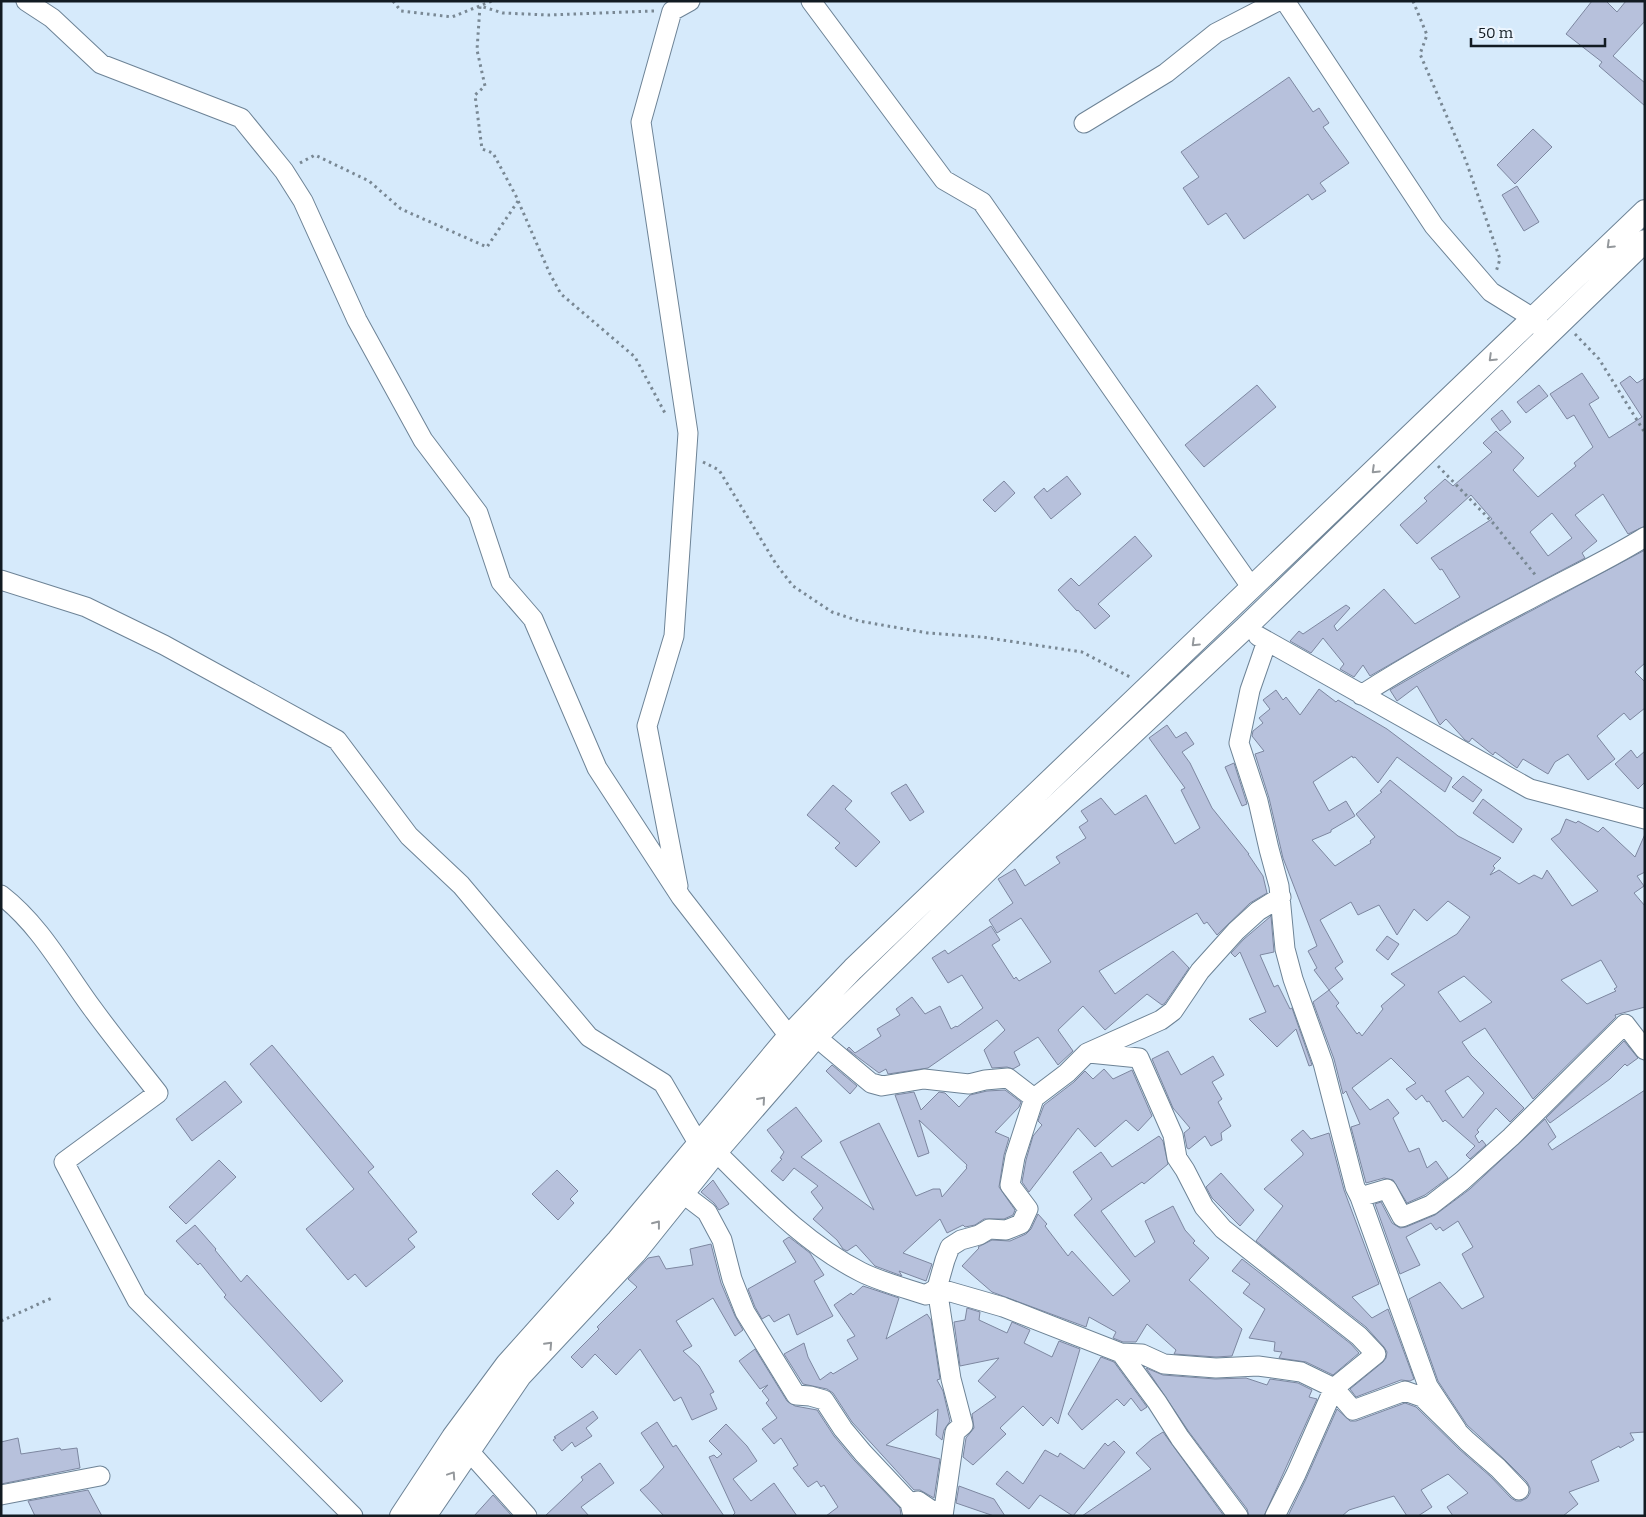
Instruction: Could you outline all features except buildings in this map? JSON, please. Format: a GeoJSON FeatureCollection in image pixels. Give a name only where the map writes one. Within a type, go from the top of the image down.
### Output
{"type":"FeatureCollection","features":[{"type":"Feature","properties":{"kind":"main road"},"geometry":{"type":"LineString","coordinates":[[425,1516],[520,1376],[635,1253],[682,1193],[707,1147],[789,1036],[853,969],[1645,211]]}},
{"type":"Feature","properties":{"kind":"main road"},"geometry":{"type":"LineString","coordinates":[[401,1516],[453,1437],[507,1364],[618,1240],[707,1147],[816,1037],[990,867],[1245,628],[1645,240]]}},
{"type":"Feature","properties":{"kind":"street"},"geometry":{"type":"LineString","coordinates":[[26,1],[52,18],[101,64],[241,118],[284,171],[303,201],[357,320],[423,440],[478,514],[501,582],[533,619],[597,768],[680,897],[789,1036]]}},
{"type":"Feature","properties":{"kind":"street"},"geometry":{"type":"LineString","coordinates":[[680,897],[647,726],[674,636],[688,433],[641,122],[672,11],[690,1]]}},
{"type":"Feature","properties":{"kind":"street"},"geometry":{"type":"LineString","coordinates":[[811,1],[944,180],[982,202],[1114,394],[1252,588]]}},
{"type":"Feature","properties":{"kind":"street"},"geometry":{"type":"LineString","coordinates":[[1084,123],[1166,73],[1216,33],[1278,1]]}},
{"type":"Feature","properties":{"kind":"street"},"geometry":{"type":"LineString","coordinates":[[1285,1],[1434,226],[1491,292],[1533,318],[1555,328]]}},
{"type":"Feature","properties":{"kind":"street"},"geometry":{"type":"LineString","coordinates":[[1361,695],[1417,659],[1610,558],[1645,537]]}},
{"type":"Feature","properties":{"kind":"street"},"geometry":{"type":"LineString","coordinates":[[1,580],[86,608],[164,645],[337,740],[409,836],[461,886],[589,1037],[662,1083],[707,1147],[787,1222],[818,1246],[862,1272],[926,1296],[937,1288]]}},
{"type":"Feature","properties":{"kind":"street"},"geometry":{"type":"LineString","coordinates":[[1224,615],[1266,641],[1530,789],[1645,819]]}},
{"type":"Feature","properties":{"kind":"street"},"geometry":{"type":"LineString","coordinates":[[1266,641],[1250,690],[1239,743],[1258,801],[1281,897],[1285,949],[1293,979],[1323,1063],[1355,1187],[1428,1386],[1457,1430]]}},
{"type":"Feature","properties":{"kind":"street"},"geometry":{"type":"LineString","coordinates":[[1,895],[10,902],[53,952],[92,1008],[158,1093],[64,1162],[136,1300],[353,1516]]}},
{"type":"Feature","properties":{"kind":"street"},"geometry":{"type":"LineString","coordinates":[[682,1193],[707,1212],[722,1240],[732,1278],[745,1312],[796,1395],[824,1400],[843,1429],[912,1509],[918,1501],[941,1516],[955,1432],[963,1425],[951,1379],[937,1288],[950,1247],[961,1240],[979,1235],[989,1228],[1006,1230],[1021,1224],[1028,1209],[1010,1185],[1015,1157],[1034,1098],[1067,1073],[1087,1053],[1167,1016],[1200,971],[1236,931],[1258,911],[1281,897]]}},
{"type":"Feature","properties":{"kind":"street"},"geometry":{"type":"LineString","coordinates":[[1360,1197],[1387,1189],[1402,1217],[1431,1205],[1462,1181],[1511,1137],[1625,1024],[1645,1050]]}},
{"type":"Feature","properties":{"kind":"street"},"geometry":{"type":"LineString","coordinates":[[816,1037],[871,1083],[882,1086],[924,1079],[969,1084],[985,1080],[1008,1078],[1034,1098]]}},
{"type":"Feature","properties":{"kind":"street"},"geometry":{"type":"LineString","coordinates":[[1087,1053],[1139,1058],[1173,1135],[1177,1158],[1204,1207],[1223,1229],[1359,1336],[1376,1354],[1334,1388],[1275,1516]]}},
{"type":"Feature","properties":{"kind":"street"},"geometry":{"type":"LineString","coordinates":[[937,1288],[1003,1306],[1121,1353],[1142,1354],[1164,1364],[1216,1368],[1258,1366],[1301,1372],[1334,1388],[1353,1410],[1405,1391],[1422,1397],[1519,1490]]}},
{"type":"Feature","properties":{"kind":"street"},"geometry":{"type":"LineString","coordinates":[[1121,1353],[1157,1402],[1180,1438],[1238,1516]]}},
{"type":"Feature","properties":{"kind":"street"},"geometry":{"type":"LineString","coordinates":[[468,1450],[527,1516]]}},
{"type":"Feature","properties":{"kind":"street"},"geometry":{"type":"LineString","coordinates":[[1,1495],[100,1476]]}},
{"type":"Feature","properties":{"kind":"path"},"geometry":{"type":"LineString","coordinates":[[393,1],[401,11],[452,17],[492,1]]}},
{"type":"Feature","properties":{"kind":"path"},"geometry":{"type":"LineString","coordinates":[[1413,1],[1427,35],[1420,54],[1466,161],[1500,259],[1491,292]]}},
{"type":"Feature","properties":{"kind":"path"},"geometry":{"type":"LineString","coordinates":[[480,6],[503,13],[548,15],[672,11]]}},
{"type":"Feature","properties":{"kind":"path"},"geometry":{"type":"LineString","coordinates":[[480,6],[477,50],[485,86],[475,95],[482,150],[493,153],[518,200],[550,274],[561,294],[635,357],[669,420]]}},
{"type":"Feature","properties":{"kind":"path"},"geometry":{"type":"LineString","coordinates":[[284,171],[315,155],[369,182],[401,209],[487,247],[518,200]]}},
{"type":"Feature","properties":{"kind":"path"},"geometry":{"type":"LineString","coordinates":[[1555,328],[1599,359],[1645,433]]}},
{"type":"Feature","properties":{"kind":"path"},"geometry":{"type":"LineString","coordinates":[[687,453],[719,470],[776,564],[793,586],[832,612],[859,621],[928,633],[982,637],[1082,652],[1149,687]]}},
{"type":"Feature","properties":{"kind":"path"},"geometry":{"type":"LineString","coordinates":[[1426,453],[1494,524],[1548,590]]}},
{"type":"Feature","properties":{"kind":"path"},"geometry":{"type":"LineString","coordinates":[[1,1321],[54,1297]]}}]}
